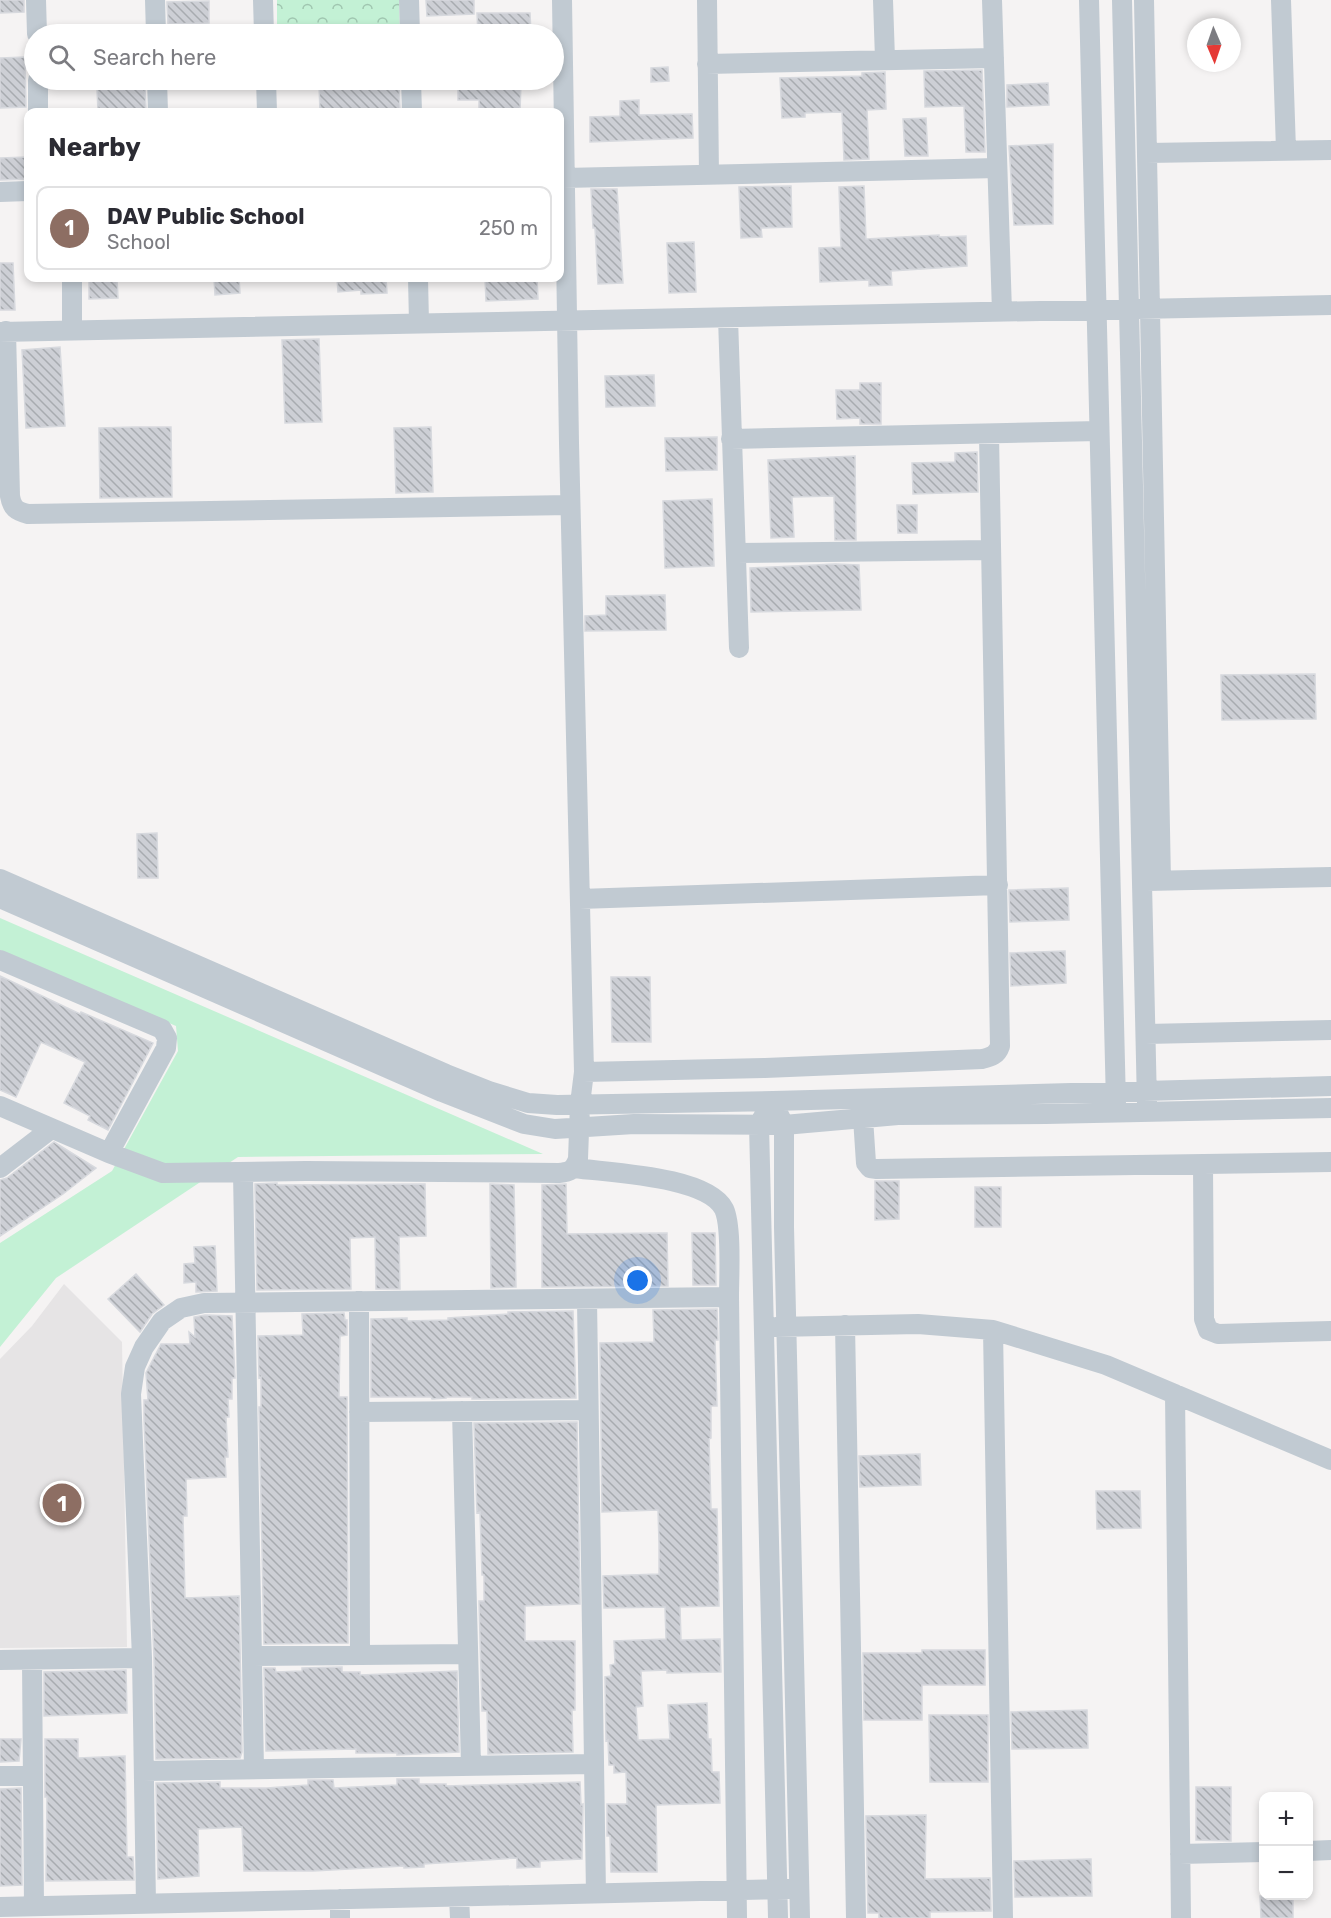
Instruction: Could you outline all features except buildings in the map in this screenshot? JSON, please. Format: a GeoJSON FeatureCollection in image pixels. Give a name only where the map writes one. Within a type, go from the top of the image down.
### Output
{"type":"FeatureCollection","features":[{"type":"Feature","properties":{"kind":"street"},"geometry":{"type":"LineString","coordinates":[[36,0],[37,24]]}},
{"type":"Feature","properties":{"kind":"street"},"geometry":{"type":"LineString","coordinates":[[155,0],[156,24]]}},
{"type":"Feature","properties":{"kind":"street"},"geometry":{"type":"LineString","coordinates":[[263,0],[264,24]]}},
{"type":"Feature","properties":{"kind":"street"},"geometry":{"type":"LineString","coordinates":[[409,0],[410,24]]}},
{"type":"Feature","properties":{"kind":"street"},"geometry":{"type":"LineString","coordinates":[[562,0],[562,24]]}},
{"type":"Feature","properties":{"kind":"street"},"geometry":{"type":"LineString","coordinates":[[707,0],[709,175]]}},
{"type":"Feature","properties":{"kind":"street"},"geometry":{"type":"LineString","coordinates":[[883,0],[885,59]]}},
{"type":"Feature","properties":{"kind":"street"},"geometry":{"type":"LineString","coordinates":[[992,0],[1002,312]]}},
{"type":"Feature","properties":{"kind":"street"},"geometry":{"type":"LineString","coordinates":[[1089,0],[1116,1113]]}},
{"type":"Feature","properties":{"kind":"street"},"geometry":{"type":"LineString","coordinates":[[1122,0],[1129,309],[1146,668],[1151,881],[1146,1034],[1147,1112]]}},
{"type":"Feature","properties":{"kind":"street"},"geometry":{"type":"LineString","coordinates":[[1144,0],[1150,308],[1146,668]]}},
{"type":"Feature","properties":{"kind":"street"},"geometry":{"type":"LineString","coordinates":[[1281,0],[1286,150]]}},
{"type":"Feature","properties":{"kind":"street"},"geometry":{"type":"LineString","coordinates":[[707,64],[994,58]]}},
{"type":"Feature","properties":{"kind":"street"},"geometry":{"type":"LineString","coordinates":[[38,90],[38,108]]}},
{"type":"Feature","properties":{"kind":"street"},"geometry":{"type":"LineString","coordinates":[[157,90],[158,108]]}},
{"type":"Feature","properties":{"kind":"street"},"geometry":{"type":"LineString","coordinates":[[266,90],[267,108]]}},
{"type":"Feature","properties":{"kind":"street"},"geometry":{"type":"LineString","coordinates":[[411,90],[412,108]]}},
{"type":"Feature","properties":{"kind":"street"},"geometry":{"type":"LineString","coordinates":[[563,90],[563,108]]}},
{"type":"Feature","properties":{"kind":"street"},"geometry":{"type":"LineString","coordinates":[[1147,153],[1331,150]]}},
{"type":"Feature","properties":{"kind":"street"},"geometry":{"type":"LineString","coordinates":[[0,1106],[51,1129],[163,1173],[317,1171],[559,1173],[569,1172],[575,1168],[578,1159],[584,1072],[564,178],[998,168]]}},
{"type":"Feature","properties":{"kind":"street"},"geometry":{"type":"LineString","coordinates":[[0,192],[24,191]]}},
{"type":"Feature","properties":{"kind":"street"},"geometry":{"type":"LineString","coordinates":[[72,282],[72,330]]}},
{"type":"Feature","properties":{"kind":"street"},"geometry":{"type":"LineString","coordinates":[[418,282],[419,323]]}},
{"type":"Feature","properties":{"kind":"street"},"geometry":{"type":"LineString","coordinates":[[570,505],[28,514],[17,511],[12,505],[10,495],[3,332],[1331,305]]}},
{"type":"Feature","properties":{"kind":"street"},"geometry":{"type":"LineString","coordinates":[[728,318],[739,648]]}},
{"type":"Feature","properties":{"kind":"street"},"geometry":{"type":"LineString","coordinates":[[731,439],[1099,431]]}},
{"type":"Feature","properties":{"kind":"street"},"geometry":{"type":"LineString","coordinates":[[584,1072],[765,1068],[982,1059],[998,1053],[1000,1046],[998,885],[989,434]]}},
{"type":"Feature","properties":{"kind":"street"},"geometry":{"type":"LineString","coordinates":[[736,553],[990,550]]}},
{"type":"Feature","properties":{"kind":"street"},"geometry":{"type":"LineString","coordinates":[[1105,670],[1146,668]]}},
{"type":"Feature","properties":{"kind":"street"},"geometry":{"type":"LineString","coordinates":[[1151,881],[1331,878]]}},
{"type":"Feature","properties":{"kind":"street"},"geometry":{"type":"LineString","coordinates":[[0,879],[373,1043],[468,1083],[528,1102],[558,1105],[773,1101],[1331,1086]]}},
{"type":"Feature","properties":{"kind":"street"},"geometry":{"type":"LineString","coordinates":[[580,899],[998,885]]}},
{"type":"Feature","properties":{"kind":"street"},"geometry":{"type":"LineString","coordinates":[[0,898],[493,1114],[524,1124],[555,1129],[634,1124],[784,1125],[898,1115],[1331,1108]]}},
{"type":"Feature","properties":{"kind":"street"},"geometry":{"type":"LineString","coordinates":[[0,960],[162,1029],[167,1038],[166,1048],[116,1155]]}},
{"type":"Feature","properties":{"kind":"street"},"geometry":{"type":"LineString","coordinates":[[1146,1034],[1331,1030]]}},
{"type":"Feature","properties":{"kind":"street"},"geometry":{"type":"LineString","coordinates":[[773,1101],[759,1124],[778,1918]]}},
{"type":"Feature","properties":{"kind":"street"},"geometry":{"type":"LineString","coordinates":[[773,1101],[784,1125],[784,1227],[800,1918]]}},
{"type":"Feature","properties":{"kind":"street"},"geometry":{"type":"LineString","coordinates":[[863,1118],[866,1163],[870,1168],[877,1169],[1331,1162]]}},
{"type":"Feature","properties":{"kind":"street"},"geometry":{"type":"LineString","coordinates":[[0,1168],[51,1129]]}},
{"type":"Feature","properties":{"kind":"street"},"geometry":{"type":"LineString","coordinates":[[1203,1164],[1204,1319],[1208,1330],[1218,1334],[1331,1331]]}},
{"type":"Feature","properties":{"kind":"street"},"geometry":{"type":"LineString","coordinates":[[575,1168],[659,1178],[696,1188],[713,1197],[724,1210],[728,1232],[737,1918]]}},
{"type":"Feature","properties":{"kind":"street"},"geometry":{"type":"LineString","coordinates":[[243,1173],[254,1769]]}},
{"type":"Feature","properties":{"kind":"street"},"geometry":{"type":"LineString","coordinates":[[146,1904],[142,1658],[131,1394],[135,1367],[144,1347],[162,1321],[181,1308],[204,1303],[729,1297]]}},
{"type":"Feature","properties":{"kind":"street"},"geometry":{"type":"LineString","coordinates":[[587,1300],[596,1894]]}},
{"type":"Feature","properties":{"kind":"street"},"geometry":{"type":"LineString","coordinates":[[359,1301],[360,1655]]}},
{"type":"Feature","properties":{"kind":"street"},"geometry":{"type":"LineString","coordinates":[[764,1327],[918,1324],[993,1330],[1106,1365],[1331,1460]]}},
{"type":"Feature","properties":{"kind":"street"},"geometry":{"type":"LineString","coordinates":[[845,1325],[856,1918]]}},
{"type":"Feature","properties":{"kind":"street"},"geometry":{"type":"LineString","coordinates":[[993,1330],[1003,1918]]}},
{"type":"Feature","properties":{"kind":"street"},"geometry":{"type":"LineString","coordinates":[[1175,1394],[1181,1918]]}},
{"type":"Feature","properties":{"kind":"street"},"geometry":{"type":"LineString","coordinates":[[360,1412],[588,1410]]}},
{"type":"Feature","properties":{"kind":"street"},"geometry":{"type":"LineString","coordinates":[[462,1411],[471,1766]]}},
{"type":"Feature","properties":{"kind":"street"},"geometry":{"type":"LineString","coordinates":[[252,1656],[467,1654]]}},
{"type":"Feature","properties":{"kind":"street"},"geometry":{"type":"LineString","coordinates":[[0,1660],[142,1658]]}},
{"type":"Feature","properties":{"kind":"street"},"geometry":{"type":"LineString","coordinates":[[32,1660],[34,1906]]}},
{"type":"Feature","properties":{"kind":"street"},"geometry":{"type":"LineString","coordinates":[[144,1771],[594,1764]]}},
{"type":"Feature","properties":{"kind":"street"},"geometry":{"type":"LineString","coordinates":[[0,1776],[33,1776]]}},
{"type":"Feature","properties":{"kind":"street"},"geometry":{"type":"LineString","coordinates":[[1313,1851],[1331,1850]]}},
{"type":"Feature","properties":{"kind":"street"},"geometry":{"type":"LineString","coordinates":[[1180,1854],[1259,1852]]}},
{"type":"Feature","properties":{"kind":"street"},"geometry":{"type":"LineString","coordinates":[[0,1907],[146,1904],[340,1909],[459,1897],[800,1889]]}},
{"type":"Feature","properties":{"kind":"street"},"geometry":{"type":"LineString","coordinates":[[459,1897],[460,1918]]}},
{"type":"Feature","properties":{"kind":"shaded area"},"geometry":{"type":"Polygon","coordinates":[[[64,1284],[122,1342],[127,1647],[0,1648],[0,1359],[32,1326],[64,1284]]]}},
{"type":"Feature","properties":{"kind":"green space"},"geometry":{"type":"Polygon","coordinates":[[[277,0],[399,0],[400,24],[277,24],[277,0]]]}},
{"type":"Feature","properties":{"kind":"green space"},"geometry":{"type":"Polygon","coordinates":[[[0,918],[543,1154],[238,1157],[56,1278],[0,1347],[0,1243],[112,1171],[178,1051],[176,1026],[0,950],[0,918]]]}},
{"type":"Feature","properties":{"kind":"place","name":"DAV Public School"},"geometry":{"type":"Point","coordinates":[62,1503]}}]}
